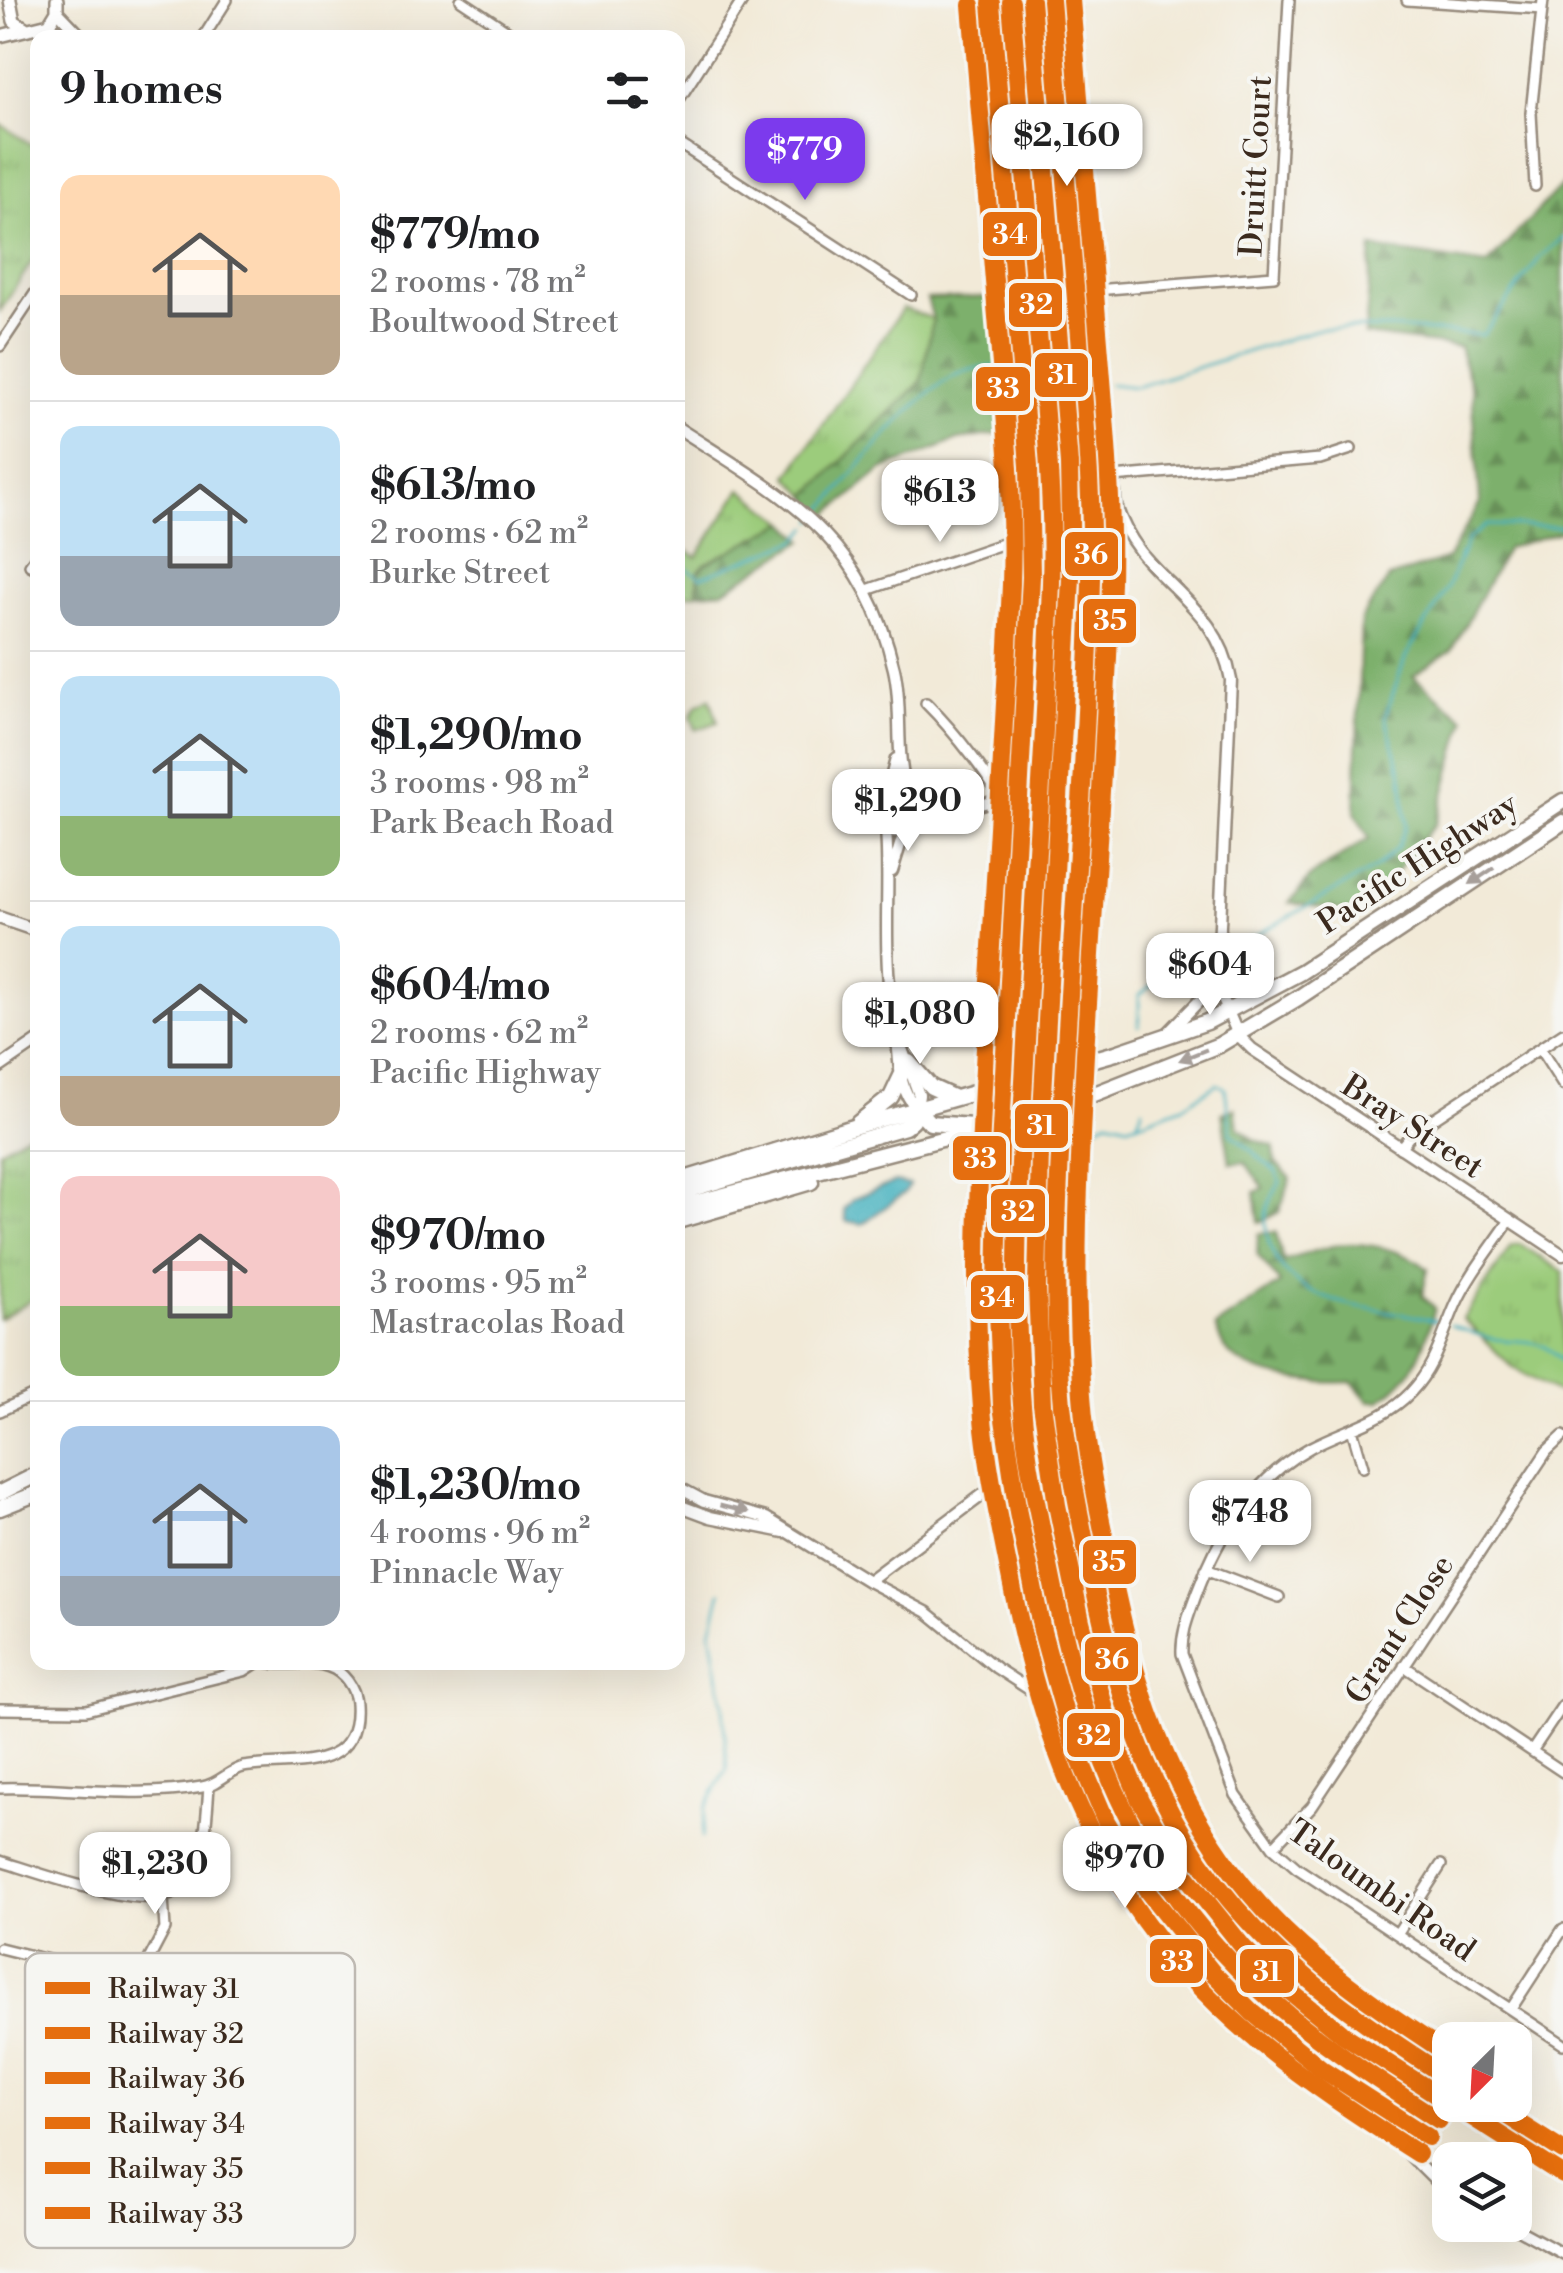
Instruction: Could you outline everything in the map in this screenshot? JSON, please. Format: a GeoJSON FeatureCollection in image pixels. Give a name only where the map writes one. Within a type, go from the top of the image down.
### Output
{"type":"FeatureCollection","features":[{"type":"Feature","properties":{"kind":"highway","name":"Pacific Highway"},"geometry":{"type":"LineString","coordinates":[[685,1179],[1162,1038],[1228,1011],[1399,909],[1563,801]]}},
{"type":"Feature","properties":{"kind":"highway","name":"Pacific Highway"},"geometry":{"type":"LineString","coordinates":[[685,1205],[878,1158],[1079,1100],[1238,1036],[1563,822]]}},
{"type":"Feature","properties":{"kind":"highway"},"geometry":{"type":"LineString","coordinates":[[853,1127],[891,1097],[906,1069],[956,1098]]}},
{"type":"Feature","properties":{"kind":"highway"},"geometry":{"type":"LineString","coordinates":[[917,1109],[923,1119],[938,1125],[994,1126]]}},
{"type":"Feature","properties":{"kind":"highway"},"geometry":{"type":"LineString","coordinates":[[685,1192],[905,1127],[917,1109]]}},
{"type":"Feature","properties":{"kind":"highway"},"geometry":{"type":"LineString","coordinates":[[685,1219],[878,1158]]}},
{"type":"Feature","properties":{"kind":"highway"},"geometry":{"type":"LineString","coordinates":[[0,1493],[30,1478]]}},
{"type":"Feature","properties":{"kind":"highway"},"geometry":{"type":"LineString","coordinates":[[0,1508],[30,1496]]}},
{"type":"Feature","properties":{"kind":"main road"},"geometry":{"type":"LineString","coordinates":[[9,2],[14,21],[27,29]]}},
{"type":"Feature","properties":{"kind":"main road"},"geometry":{"type":"LineString","coordinates":[[9,2],[0,32],[43,28],[58,4]]}},
{"type":"Feature","properties":{"kind":"main road"},"geometry":{"type":"LineString","coordinates":[[0,918],[30,928]]}},
{"type":"Feature","properties":{"kind":"street"},"geometry":{"type":"LineString","coordinates":[[208,30],[227,0]]}},
{"type":"Feature","properties":{"kind":"street"},"geometry":{"type":"LineString","coordinates":[[462,0],[506,30]]}},
{"type":"Feature","properties":{"kind":"street"},"geometry":{"type":"LineString","coordinates":[[685,90],[743,0]]}},
{"type":"Feature","properties":{"kind":"street"},"geometry":{"type":"LineString","coordinates":[[978,0],[976,22],[986,114],[994,133],[989,155],[992,202],[998,214]]}},
{"type":"Feature","properties":{"kind":"street"},"geometry":{"type":"LineString","coordinates":[[1072,0],[1116,505],[1129,538],[1144,558],[1209,623],[1229,669],[1231,719],[1218,964],[1238,1036]]}},
{"type":"Feature","properties":{"kind":"street","name":"Druitt Court"},"geometry":{"type":"LineString","coordinates":[[1095,290],[1274,276],[1289,0]]}},
{"type":"Feature","properties":{"kind":"street"},"geometry":{"type":"LineString","coordinates":[[1408,0],[1543,4],[1532,113],[1535,186]]}},
{"type":"Feature","properties":{"kind":"street"},"geometry":{"type":"LineString","coordinates":[[58,4],[76,30]]}},
{"type":"Feature","properties":{"kind":"street"},"geometry":{"type":"LineString","coordinates":[[43,28],[52,30]]}},
{"type":"Feature","properties":{"kind":"street"},"geometry":{"type":"LineString","coordinates":[[685,149],[911,295]]}},
{"type":"Feature","properties":{"kind":"street"},"geometry":{"type":"LineString","coordinates":[[0,346],[30,302]]}},
{"type":"Feature","properties":{"kind":"street"},"geometry":{"type":"LineString","coordinates":[[685,433],[805,514],[824,532],[850,562],[866,590],[895,672],[898,754],[878,812],[886,829],[890,882],[889,982],[906,1069],[907,1098],[917,1109]]}},
{"type":"Feature","properties":{"kind":"street"},"geometry":{"type":"LineString","coordinates":[[1112,477],[1320,460],[1351,449]]}},
{"type":"Feature","properties":{"kind":"street"},"geometry":{"type":"LineString","coordinates":[[866,590],[1025,536]]}},
{"type":"Feature","properties":{"kind":"street"},"geometry":{"type":"LineString","coordinates":[[926,703],[944,720],[1000,799],[1009,818],[1009,936],[1003,955]]}},
{"type":"Feature","properties":{"kind":"street"},"geometry":{"type":"LineString","coordinates":[[890,882],[917,813],[898,754]]}},
{"type":"Feature","properties":{"kind":"street"},"geometry":{"type":"LineString","coordinates":[[886,797],[898,794],[930,809],[956,812]]}},
{"type":"Feature","properties":{"kind":"street"},"geometry":{"type":"LineString","coordinates":[[886,829],[908,828],[1000,799]]}},
{"type":"Feature","properties":{"kind":"street"},"geometry":{"type":"LineString","coordinates":[[1218,964],[1248,984],[1267,990]]}},
{"type":"Feature","properties":{"kind":"street"},"geometry":{"type":"LineString","coordinates":[[1162,1038],[1202,998],[1218,964]]}},
{"type":"Feature","properties":{"kind":"street"},"geometry":{"type":"LineString","coordinates":[[1400,1148],[1413,1132],[1563,1034]]}},
{"type":"Feature","properties":{"kind":"street","name":"Bray Street"},"geometry":{"type":"LineString","coordinates":[[1238,1036],[1255,1052],[1563,1255]]}},
{"type":"Feature","properties":{"kind":"street"},"geometry":{"type":"LineString","coordinates":[[0,1067],[30,1046]]}},
{"type":"Feature","properties":{"kind":"street"},"geometry":{"type":"LineString","coordinates":[[1540,1049],[1563,1085]]}},
{"type":"Feature","properties":{"kind":"street","name":"Taloumbi Road"},"geometry":{"type":"LineString","coordinates":[[1510,1220],[1457,1302],[1435,1360],[1410,1394],[1394,1407],[1309,1448],[1255,1491],[1220,1538],[1184,1630],[1184,1664],[1236,1795],[1273,1848],[1563,2044]]}},
{"type":"Feature","properties":{"kind":"street"},"geometry":{"type":"LineString","coordinates":[[868,1582],[997,1484],[1004,1474],[1006,1453],[996,1344]]}},
{"type":"Feature","properties":{"kind":"street"},"geometry":{"type":"LineString","coordinates":[[0,1410],[30,1397]]}},
{"type":"Feature","properties":{"kind":"street"},"geometry":{"type":"LineString","coordinates":[[1352,1428],[1363,1468]]}},
{"type":"Feature","properties":{"kind":"street","name":"Grant Close"},"geometry":{"type":"LineString","coordinates":[[1273,1848],[1312,1806],[1546,1451],[1563,1436]]}},
{"type":"Feature","properties":{"kind":"street"},"geometry":{"type":"LineString","coordinates":[[685,1490],[766,1518],[868,1582],[927,1612],[996,1668],[1060,1708],[1076,1741],[1089,1785],[1091,1811],[1106,1850],[1130,1886],[1159,1922],[1190,1948],[1222,1990],[1355,2100],[1432,2178]]}},
{"type":"Feature","properties":{"kind":"street"},"geometry":{"type":"LineString","coordinates":[[685,1508],[710,1517],[790,1532]]}},
{"type":"Feature","properties":{"kind":"street"},"geometry":{"type":"LineString","coordinates":[[1206,1569],[1278,1598]]}},
{"type":"Feature","properties":{"kind":"street"},"geometry":{"type":"LineString","coordinates":[[1404,1666],[1563,1772]]}},
{"type":"Feature","properties":{"kind":"street"},"geometry":{"type":"LineString","coordinates":[[0,1709],[68,1712],[96,1708],[246,1670]]}},
{"type":"Feature","properties":{"kind":"street"},"geometry":{"type":"LineString","coordinates":[[0,1788],[105,1793],[209,1786],[244,1767],[317,1762],[344,1746],[356,1711],[356,1697],[341,1673],[333,1670]]}},
{"type":"Feature","properties":{"kind":"street"},"geometry":{"type":"LineString","coordinates":[[1532,1751],[1563,1704]]}},
{"type":"Feature","properties":{"kind":"street"},"geometry":{"type":"LineString","coordinates":[[0,1862],[142,1898],[176,1893],[196,1868],[209,1786]]}},
{"type":"Feature","properties":{"kind":"street"},"geometry":{"type":"LineString","coordinates":[[1396,1934],[1442,1865]]}},
{"type":"Feature","properties":{"kind":"street"},"geometry":{"type":"LineString","coordinates":[[153,1953],[166,1929],[163,1897]]}},
{"type":"Feature","properties":{"kind":"street"},"geometry":{"type":"LineString","coordinates":[[1510,2009],[1563,1929]]}},
{"type":"Feature","properties":{"kind":"street"},"geometry":{"type":"LineString","coordinates":[[0,1948],[25,1954]]}},
{"type":"Feature","properties":{"kind":"street"},"geometry":{"type":"LineString","coordinates":[[1532,2237],[1563,2254]]}},
{"type":"Feature","properties":{"kind":"green space"},"geometry":{"type":"Polygon","coordinates":[[[0,124],[30,144],[30,265],[0,311],[0,124]]]}},
{"type":"Feature","properties":{"kind":"green space"},"geometry":{"type":"Polygon","coordinates":[[[1563,184],[1563,531],[1507,548],[1452,650],[1413,676],[1465,719],[1436,823],[1363,913],[1289,903],[1311,876],[1369,838],[1355,813],[1361,619],[1389,578],[1448,558],[1480,503],[1472,390],[1459,347],[1365,335],[1372,248],[1487,265],[1563,184]]]}},
{"type":"Feature","properties":{"kind":"green space"},"geometry":{"type":"Polygon","coordinates":[[[1037,296],[1043,414],[1052,477],[1026,482],[1014,431],[958,440],[882,470],[825,517],[807,496],[921,382],[933,319],[927,299],[1037,296]]]}},
{"type":"Feature","properties":{"kind":"green space"},"geometry":{"type":"Polygon","coordinates":[[[903,308],[933,319],[921,382],[807,496],[788,476],[903,308]]]}},
{"type":"Feature","properties":{"kind":"green space"},"geometry":{"type":"Polygon","coordinates":[[[741,489],[786,522],[705,564],[699,571],[697,593],[685,595],[685,549],[697,557],[741,489]]]}},
{"type":"Feature","properties":{"kind":"green space"},"geometry":{"type":"Polygon","coordinates":[[[786,522],[804,540],[723,591],[697,593],[699,571],[705,564],[786,522]]]}},
{"type":"Feature","properties":{"kind":"green space"},"geometry":{"type":"Polygon","coordinates":[[[710,698],[718,722],[696,730],[691,716],[697,705],[710,698]]]}},
{"type":"Feature","properties":{"kind":"green space"},"geometry":{"type":"Polygon","coordinates":[[[1235,1108],[1238,1127],[1255,1140],[1274,1146],[1275,1162],[1291,1178],[1279,1212],[1259,1222],[1255,1192],[1264,1189],[1245,1162],[1230,1163],[1222,1113],[1235,1108]]]}},
{"type":"Feature","properties":{"kind":"green space"},"geometry":{"type":"Polygon","coordinates":[[[30,1132],[30,1301],[0,1319],[0,1150],[30,1132]]]}},
{"type":"Feature","properties":{"kind":"green space"},"geometry":{"type":"Polygon","coordinates":[[[1276,1232],[1283,1261],[1349,1244],[1398,1252],[1428,1269],[1422,1296],[1435,1308],[1422,1350],[1403,1381],[1380,1401],[1369,1401],[1353,1382],[1321,1382],[1266,1373],[1236,1359],[1225,1349],[1215,1327],[1280,1283],[1257,1254],[1258,1234],[1276,1232]]]}},
{"type":"Feature","properties":{"kind":"green space"},"geometry":{"type":"Polygon","coordinates":[[[1520,1244],[1563,1272],[1563,1403],[1562,1395],[1513,1368],[1463,1319],[1511,1246],[1520,1244]]]}},
{"type":"Feature","properties":{"kind":"water"},"geometry":{"type":"Polygon","coordinates":[[[895,1182],[909,1185],[905,1193],[862,1224],[846,1221],[844,1209],[853,1199],[895,1182]]]}},
{"type":"Feature","properties":{"kind":"waterway"},"geometry":{"type":"LineString","coordinates":[[1109,384],[1136,387],[1319,329],[1391,328],[1483,335],[1541,256],[1563,238]]}},
{"type":"Feature","properties":{"kind":"waterway"},"geometry":{"type":"LineString","coordinates":[[814,521],[908,412],[951,378],[970,370],[1003,367],[1101,384]]}},
{"type":"Feature","properties":{"kind":"waterway"},"geometry":{"type":"LineString","coordinates":[[1223,948],[1255,936],[1377,867],[1398,847],[1406,825],[1402,774],[1385,717],[1406,656],[1447,589],[1468,539],[1487,525],[1563,527]]}},
{"type":"Feature","properties":{"kind":"waterway"},"geometry":{"type":"LineString","coordinates":[[685,567],[701,577],[798,540],[809,527]]}},
{"type":"Feature","properties":{"kind":"waterway"},"geometry":{"type":"LineString","coordinates":[[1139,1026],[1139,995],[1159,980],[1216,952]]}},
{"type":"Feature","properties":{"kind":"waterway"},"geometry":{"type":"LineString","coordinates":[[1137,1123],[1183,1106],[1217,1084],[1225,1088],[1231,1133],[1276,1172],[1280,1182],[1268,1207],[1266,1225],[1271,1249],[1284,1270],[1301,1286],[1345,1304],[1442,1323]]}},
{"type":"Feature","properties":{"kind":"waterway"},"geometry":{"type":"LineString","coordinates":[[1066,1177],[1065,1152],[1079,1133],[1108,1120],[1137,1123],[1143,1108]]}},
{"type":"Feature","properties":{"kind":"waterway"},"geometry":{"type":"LineString","coordinates":[[1450,1325],[1489,1338],[1538,1344],[1563,1363]]}},
{"type":"Feature","properties":{"kind":"waterway"},"geometry":{"type":"LineString","coordinates":[[702,1838],[705,1807],[727,1769],[723,1705],[711,1631],[721,1592]]}},
{"type":"Feature","properties":{"kind":"rail line","name":"31"},"geometry":{"type":"LineString","coordinates":[[1031,0],[1069,464],[1071,578],[1040,1149],[1037,1288],[1042,1404],[1057,1505],[1081,1621],[1110,1728],[1140,1800],[1183,1872],[1243,1947],[1277,1981],[1344,2035],[1432,2091]]}},
{"type":"Feature","properties":{"kind":"rail line","name":"36"},"geometry":{"type":"LineString","coordinates":[[1051,0],[1091,515],[1086,705],[1057,1243],[1062,1405],[1080,1515],[1101,1618],[1133,1726],[1162,1796],[1200,1861],[1254,1928],[1313,1983],[1432,2067]]}},
{"type":"Feature","properties":{"kind":"rail line","name":"35"},"geometry":{"type":"LineString","coordinates":[[1071,0],[1105,417],[1111,549],[1078,1225],[1079,1353],[1094,1482],[1138,1677],[1162,1747],[1194,1813],[1237,1878],[1291,1937],[1351,1987],[1432,2043]]}},
{"type":"Feature","properties":{"kind":"rail line","name":"32"},"geometry":{"type":"LineString","coordinates":[[1011,2],[1051,520],[1017,1276],[1022,1405],[1039,1518],[1071,1663],[1095,1739],[1126,1812],[1166,1882],[1194,1920],[1256,1987],[1325,2043],[1432,2115]]}},
{"type":"Feature","properties":{"kind":"rail line","name":"34"},"geometry":{"type":"LineString","coordinates":[[991,3],[1029,466],[1031,577],[1000,1147],[997,1287],[1002,1406],[1042,1631],[1073,1743],[1106,1821],[1149,1893],[1212,1972],[1252,2012],[1322,2069],[1428,2137]]}},
{"type":"Feature","properties":{"kind":"rail line","name":"33"},"geometry":{"type":"LineString","coordinates":[[971,5],[1006,425],[1012,552],[981,1138],[977,1318],[984,1431],[1013,1591],[1032,1673],[1058,1753],[1090,1830],[1132,1903],[1193,1980],[1261,2044],[1418,2154]]}},
{"type":"Feature","properties":{"kind":"rail line","name":"31"},"geometry":{"type":"LineString","coordinates":[[1480,2122],[1563,2175]]}},
{"type":"Feature","properties":{"kind":"rail line","name":"36"},"geometry":{"type":"LineString","coordinates":[[1517,2122],[1563,2151]]}}]}
